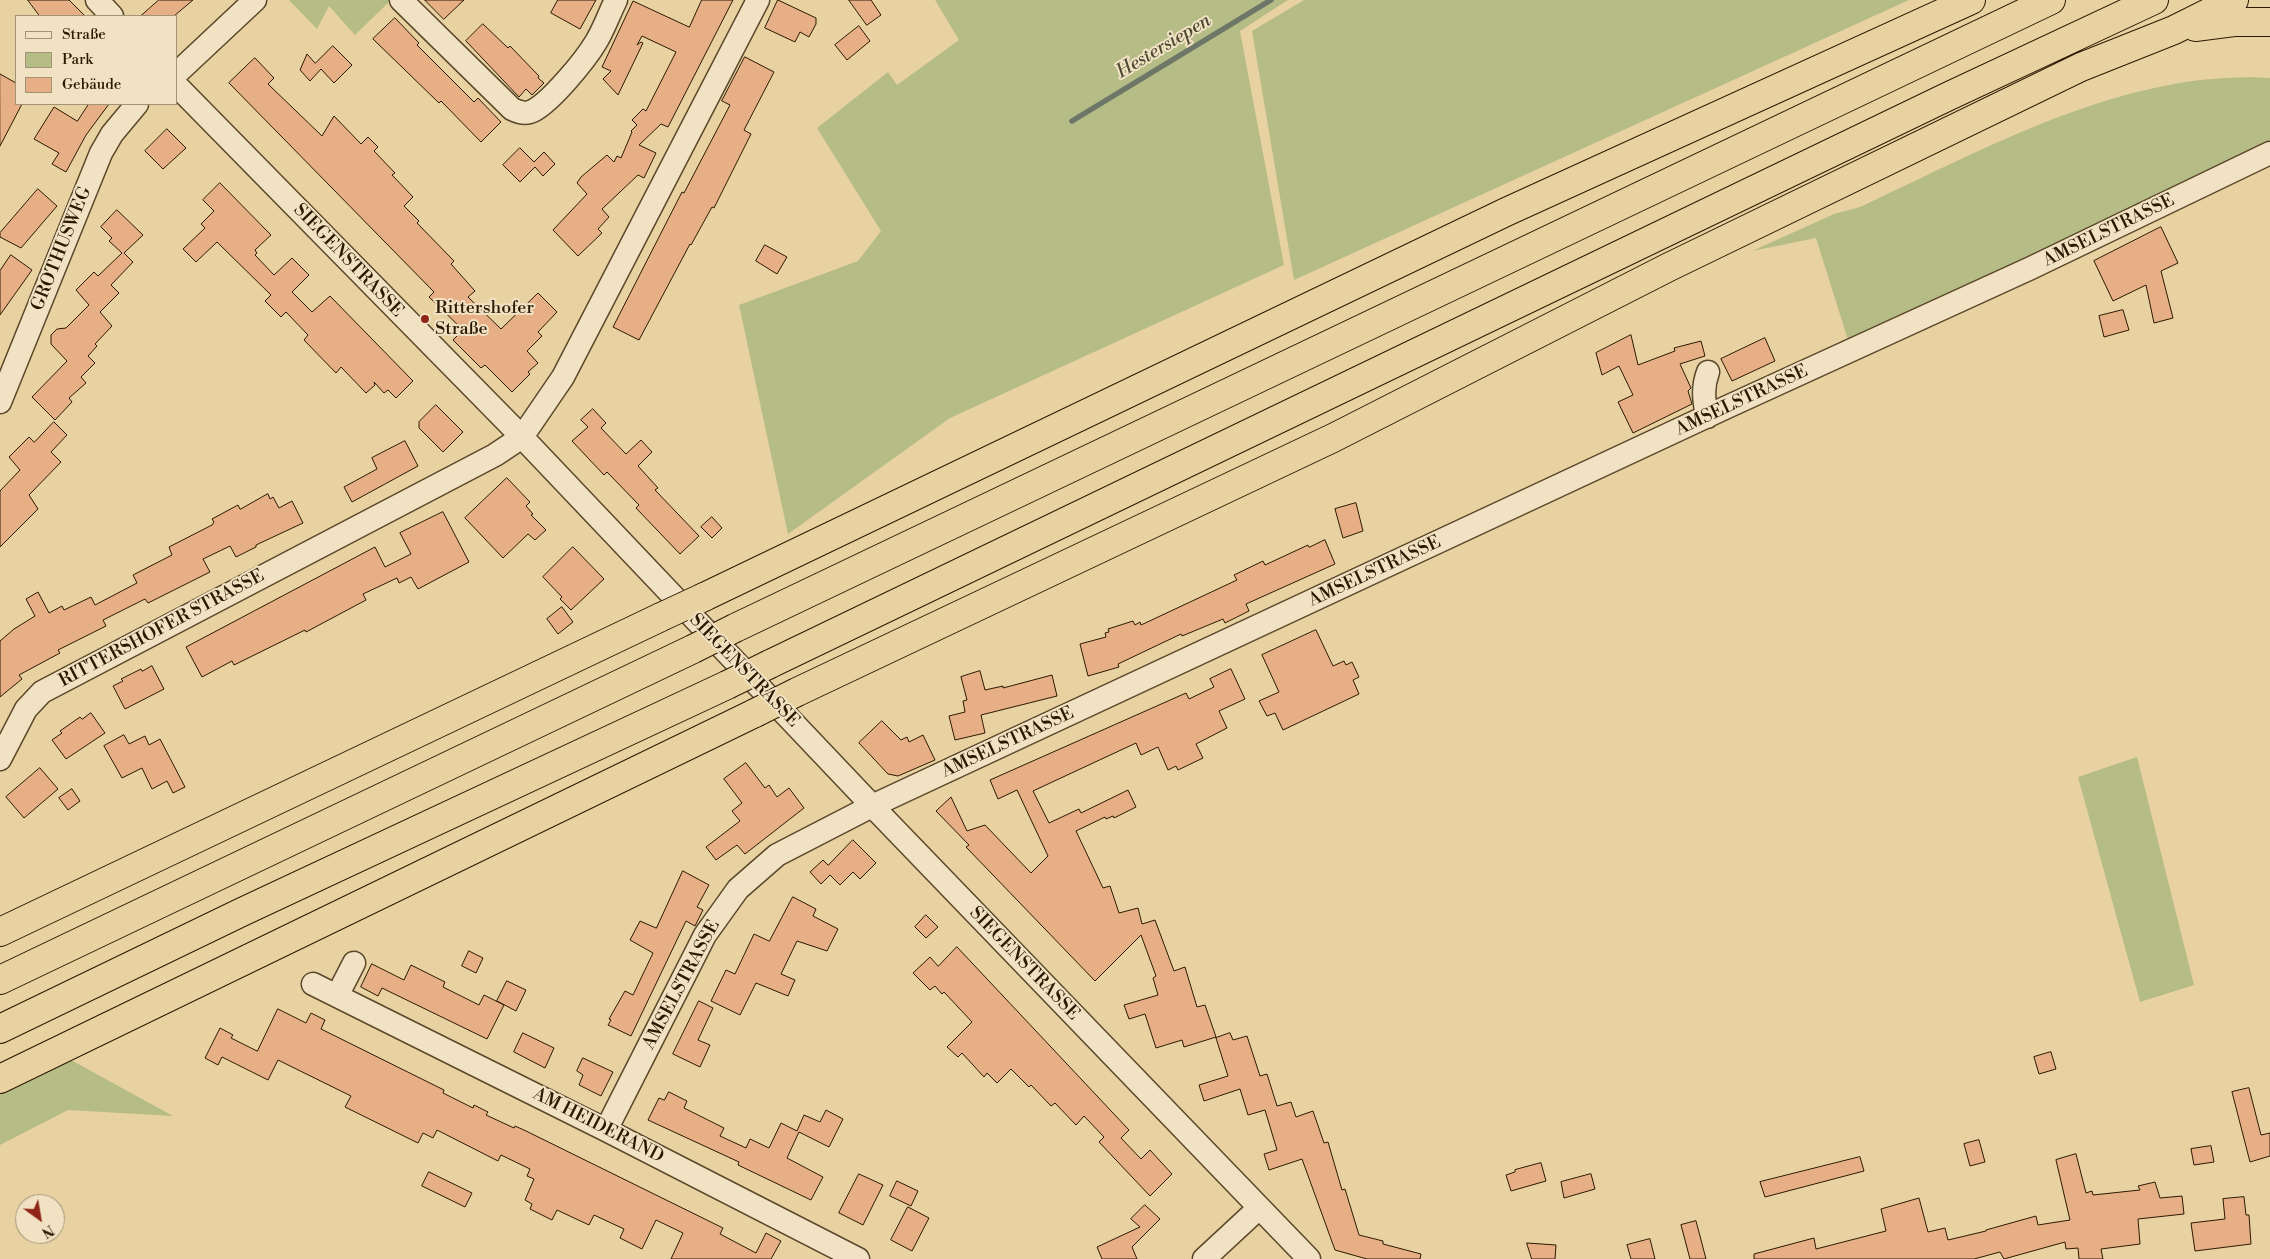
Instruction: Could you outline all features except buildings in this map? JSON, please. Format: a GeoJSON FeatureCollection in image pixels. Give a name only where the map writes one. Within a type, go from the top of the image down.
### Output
{"type":"FeatureCollection","features":[{"type":"Feature","properties":{"kind":"highway"},"geometry":{"type":"LineString","coordinates":[[1818,68],[1859,42],[1948,0]]}},
{"type":"Feature","properties":{"kind":"highway"},"geometry":{"type":"LineString","coordinates":[[0,932],[1506,212],[1818,68],[1971,0]]}},
{"type":"Feature","properties":{"kind":"highway"},"geometry":{"type":"LineString","coordinates":[[0,980],[2051,0]]}},
{"type":"Feature","properties":{"kind":"highway"},"geometry":{"type":"LineString","coordinates":[[0,1029],[242,912],[728,685],[1949,96],[2154,0]]}},
{"type":"Feature","properties":{"kind":"highway"},"geometry":{"type":"LineString","coordinates":[[0,1079],[797,692],[1332,438],[1669,266],[2081,67],[2174,30],[2234,0]]}},
{"type":"Feature","properties":{"kind":"highway"},"geometry":{"type":"LineString","coordinates":[[2174,30],[2234,22],[2270,22]]}},
{"type":"Feature","properties":{"kind":"street"},"geometry":{"type":"LineString","coordinates":[[97,0],[111,15]]}},
{"type":"Feature","properties":{"kind":"street"},"geometry":{"type":"LineString","coordinates":[[178,72],[255,0]]}},
{"type":"Feature","properties":{"kind":"street"},"geometry":{"type":"LineString","coordinates":[[401,0],[512,109],[521,114],[531,112],[540,106],[576,71],[596,42],[616,0]]}},
{"type":"Feature","properties":{"kind":"street","name":"RITTERSHOFER STRASSE"},"geometry":{"type":"LineString","coordinates":[[0,759],[26,709],[42,692],[494,455],[522,437],[562,377],[758,0]]}},
{"type":"Feature","properties":{"kind":"street","name":"SIEGENSTRASSE"},"geometry":{"type":"LineString","coordinates":[[178,87],[522,437],[872,806],[1309,1259]]}},
{"type":"Feature","properties":{"kind":"street","name":"GROTHUSWEG"},"geometry":{"type":"LineString","coordinates":[[0,402],[100,153],[112,134],[136,105]]}},
{"type":"Feature","properties":{"kind":"street","name":"AMSELSTRASSE"},"geometry":{"type":"LineString","coordinates":[[606,1130],[705,935],[738,889],[777,855],[872,806],[2031,268],[2270,153]]}},
{"type":"Feature","properties":{"kind":"street"},"geometry":{"type":"LineString","coordinates":[[1707,417],[1703,395],[1704,383],[1708,372]]}},
{"type":"Feature","properties":{"kind":"street"},"geometry":{"type":"LineString","coordinates":[[337,996],[354,963]]}},
{"type":"Feature","properties":{"kind":"street","name":"AM HEIDERAND"},"geometry":{"type":"LineString","coordinates":[[313,984],[606,1130],[858,1259]]}},
{"type":"Feature","properties":{"kind":"street"},"geometry":{"type":"LineString","coordinates":[[1204,1259],[1259,1208]]}},
{"type":"Feature","properties":{"kind":"green space"},"geometry":{"type":"Polygon","coordinates":[[[289,0],[391,0],[355,35],[329,6],[317,29],[289,0]]]}},
{"type":"Feature","properties":{"kind":"green space"},"geometry":{"type":"Polygon","coordinates":[[[935,0],[1288,0],[1240,31],[1284,265],[950,418],[788,534],[739,305],[858,261],[881,231],[817,128],[888,72],[897,85],[959,40],[935,0]]]}},
{"type":"Feature","properties":{"kind":"green space"},"geometry":{"type":"Polygon","coordinates":[[[1304,0],[1909,0],[1294,280],[1252,31],[1304,0]]]}},
{"type":"Feature","properties":{"kind":"green space"},"geometry":{"type":"Polygon","coordinates":[[[2250,77],[2270,78],[2270,149],[1848,340],[1816,238],[1752,251],[1834,214],[1860,207],[2013,135],[2092,105],[2133,93],[2183,82],[2250,77]]]}},
{"type":"Feature","properties":{"kind":"green space"},"geometry":{"type":"Polygon","coordinates":[[[2137,757],[2194,985],[2140,1002],[2078,777],[2137,757]]]}},
{"type":"Feature","properties":{"kind":"green space"},"geometry":{"type":"Polygon","coordinates":[[[71,1060],[173,1116],[68,1110],[0,1145],[0,1094],[71,1060]]]}},
{"type":"Feature","properties":{"kind":"waterway","name":"Hestersiepen"},"geometry":{"type":"LineString","coordinates":[[1072,121],[1271,0]]}},
{"type":"Feature","properties":{"kind":"place","name":"Rittershofer Straße"},"geometry":{"type":"Point","coordinates":[425,319]}}]}
